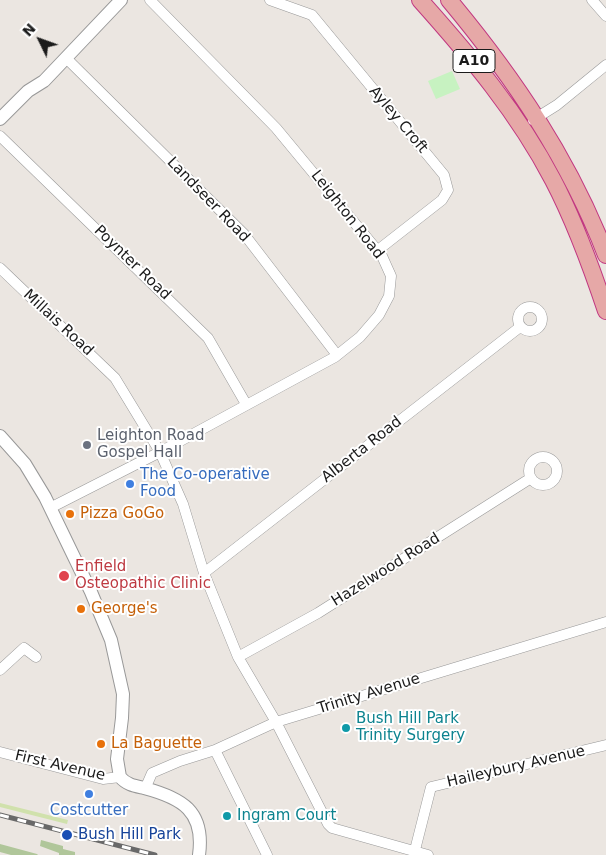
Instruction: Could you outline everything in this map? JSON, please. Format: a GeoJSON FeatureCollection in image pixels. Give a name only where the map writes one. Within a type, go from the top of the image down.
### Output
{"type":"FeatureCollection","features":[{"type":"Feature","properties":{"kind":"highway","name":"A10"},"geometry":{"type":"LineString","coordinates":[[420,0],[483,72],[522,128],[554,181],[588,257],[606,311]]}},
{"type":"Feature","properties":{"kind":"highway","name":"A10"},"geometry":{"type":"LineString","coordinates":[[449,0],[500,63],[537,117],[585,205],[606,255]]}},
{"type":"Feature","properties":{"kind":"street"},"geometry":{"type":"LineString","coordinates":[[0,118],[28,91],[44,80],[121,0]]}},
{"type":"Feature","properties":{"kind":"street","name":"Leighton Road"},"geometry":{"type":"LineString","coordinates":[[50,508],[160,452],[337,355],[360,337],[379,315],[390,296],[391,276],[378,250],[276,128],[150,0]]}},
{"type":"Feature","properties":{"kind":"street","name":"Ayley Croft"},"geometry":{"type":"LineString","coordinates":[[270,0],[312,15],[444,175],[448,190],[442,200],[378,250]]}},
{"type":"Feature","properties":{"kind":"street"},"geometry":{"type":"LineString","coordinates":[[592,0],[606,16]]}},
{"type":"Feature","properties":{"kind":"street","name":"Landseer Road"},"geometry":{"type":"LineString","coordinates":[[66,58],[244,234],[337,355]]}},
{"type":"Feature","properties":{"kind":"street"},"geometry":{"type":"LineString","coordinates":[[522,128],[558,105],[606,65]]}},
{"type":"Feature","properties":{"kind":"street","name":"Poynter Road"},"geometry":{"type":"LineString","coordinates":[[0,136],[208,338],[246,404]]}},
{"type":"Feature","properties":{"kind":"street","name":"Millais Road"},"geometry":{"type":"LineString","coordinates":[[0,268],[115,378],[160,452],[183,504],[204,573],[238,657],[276,722],[328,824],[332,828],[428,855]]}},
{"type":"Feature","properties":{"kind":"street","name":"Alberta Road"},"geometry":{"type":"LineString","coordinates":[[204,573],[520,327]]}},
{"type":"Feature","properties":{"kind":"street","name":"First Avenue"},"geometry":{"type":"LineString","coordinates":[[0,436],[25,464],[50,508],[111,640],[123,694],[117,759],[120,777],[128,784],[173,797],[188,808],[200,830],[199,855]]}},
{"type":"Feature","properties":{"kind":"street","name":"Hazelwood Road"},"geometry":{"type":"LineString","coordinates":[[238,657],[318,612],[531,478]]}},
{"type":"Feature","properties":{"kind":"street","name":"Trinity Avenue"},"geometry":{"type":"LineString","coordinates":[[145,789],[152,773],[180,761],[215,750],[276,722],[606,622]]}},
{"type":"Feature","properties":{"kind":"street"},"geometry":{"type":"LineString","coordinates":[[0,670],[24,648],[36,657]]}},
{"type":"Feature","properties":{"kind":"street","name":"Haileybury Avenue"},"geometry":{"type":"LineString","coordinates":[[415,850],[431,787],[606,745]]}},
{"type":"Feature","properties":{"kind":"street"},"geometry":{"type":"LineString","coordinates":[[215,750],[267,855]]}},
{"type":"Feature","properties":{"kind":"street","name":"First Avenue"},"geometry":{"type":"LineString","coordinates":[[0,752],[103,779],[120,777]]}},
{"type":"Feature","properties":{"kind":"green space"},"geometry":{"type":"Polygon","coordinates":[[[452,71],[460,89],[436,99],[428,81],[452,71]]]}},
{"type":"Feature","properties":{"kind":"green space"},"geometry":{"type":"Polygon","coordinates":[[[0,803],[68,820],[67,824],[0,807],[0,803]]]}},
{"type":"Feature","properties":{"kind":"green space"},"geometry":{"type":"Polygon","coordinates":[[[41,840],[63,846],[63,849],[75,852],[75,855],[59,855],[59,853],[40,846],[41,840]]]}},
{"type":"Feature","properties":{"kind":"green space"},"geometry":{"type":"Polygon","coordinates":[[[0,844],[38,855],[11,855],[0,852],[0,844]]]}},
{"type":"Feature","properties":{"kind":"railway"},"geometry":{"type":"LineString","coordinates":[[0,815],[155,855]]}},
{"type":"Feature","properties":{"kind":"place","name":"Leighton Road Gospel Hall"},"geometry":{"type":"Point","coordinates":[87,445]}},
{"type":"Feature","properties":{"kind":"place","name":"The Co-operative Food"},"geometry":{"type":"Point","coordinates":[130,484]}},
{"type":"Feature","properties":{"kind":"place","name":"Pizza GoGo"},"geometry":{"type":"Point","coordinates":[70,514]}},
{"type":"Feature","properties":{"kind":"place","name":"Enfield Osteopathic Clinic"},"geometry":{"type":"Point","coordinates":[64,576]}},
{"type":"Feature","properties":{"kind":"place","name":"George's"},"geometry":{"type":"Point","coordinates":[81,609]}},
{"type":"Feature","properties":{"kind":"place","name":"Bush Hill Park Trinity Surgery"},"geometry":{"type":"Point","coordinates":[346,728]}},
{"type":"Feature","properties":{"kind":"place","name":"La Baguette"},"geometry":{"type":"Point","coordinates":[101,744]}},
{"type":"Feature","properties":{"kind":"place","name":"Costcutter"},"geometry":{"type":"Point","coordinates":[89,794]}},
{"type":"Feature","properties":{"kind":"place","name":"Ingram Court"},"geometry":{"type":"Point","coordinates":[227,816]}},
{"type":"Feature","properties":{"kind":"place","name":"Bush Hill Park"},"geometry":{"type":"Point","coordinates":[67,835]}}]}
